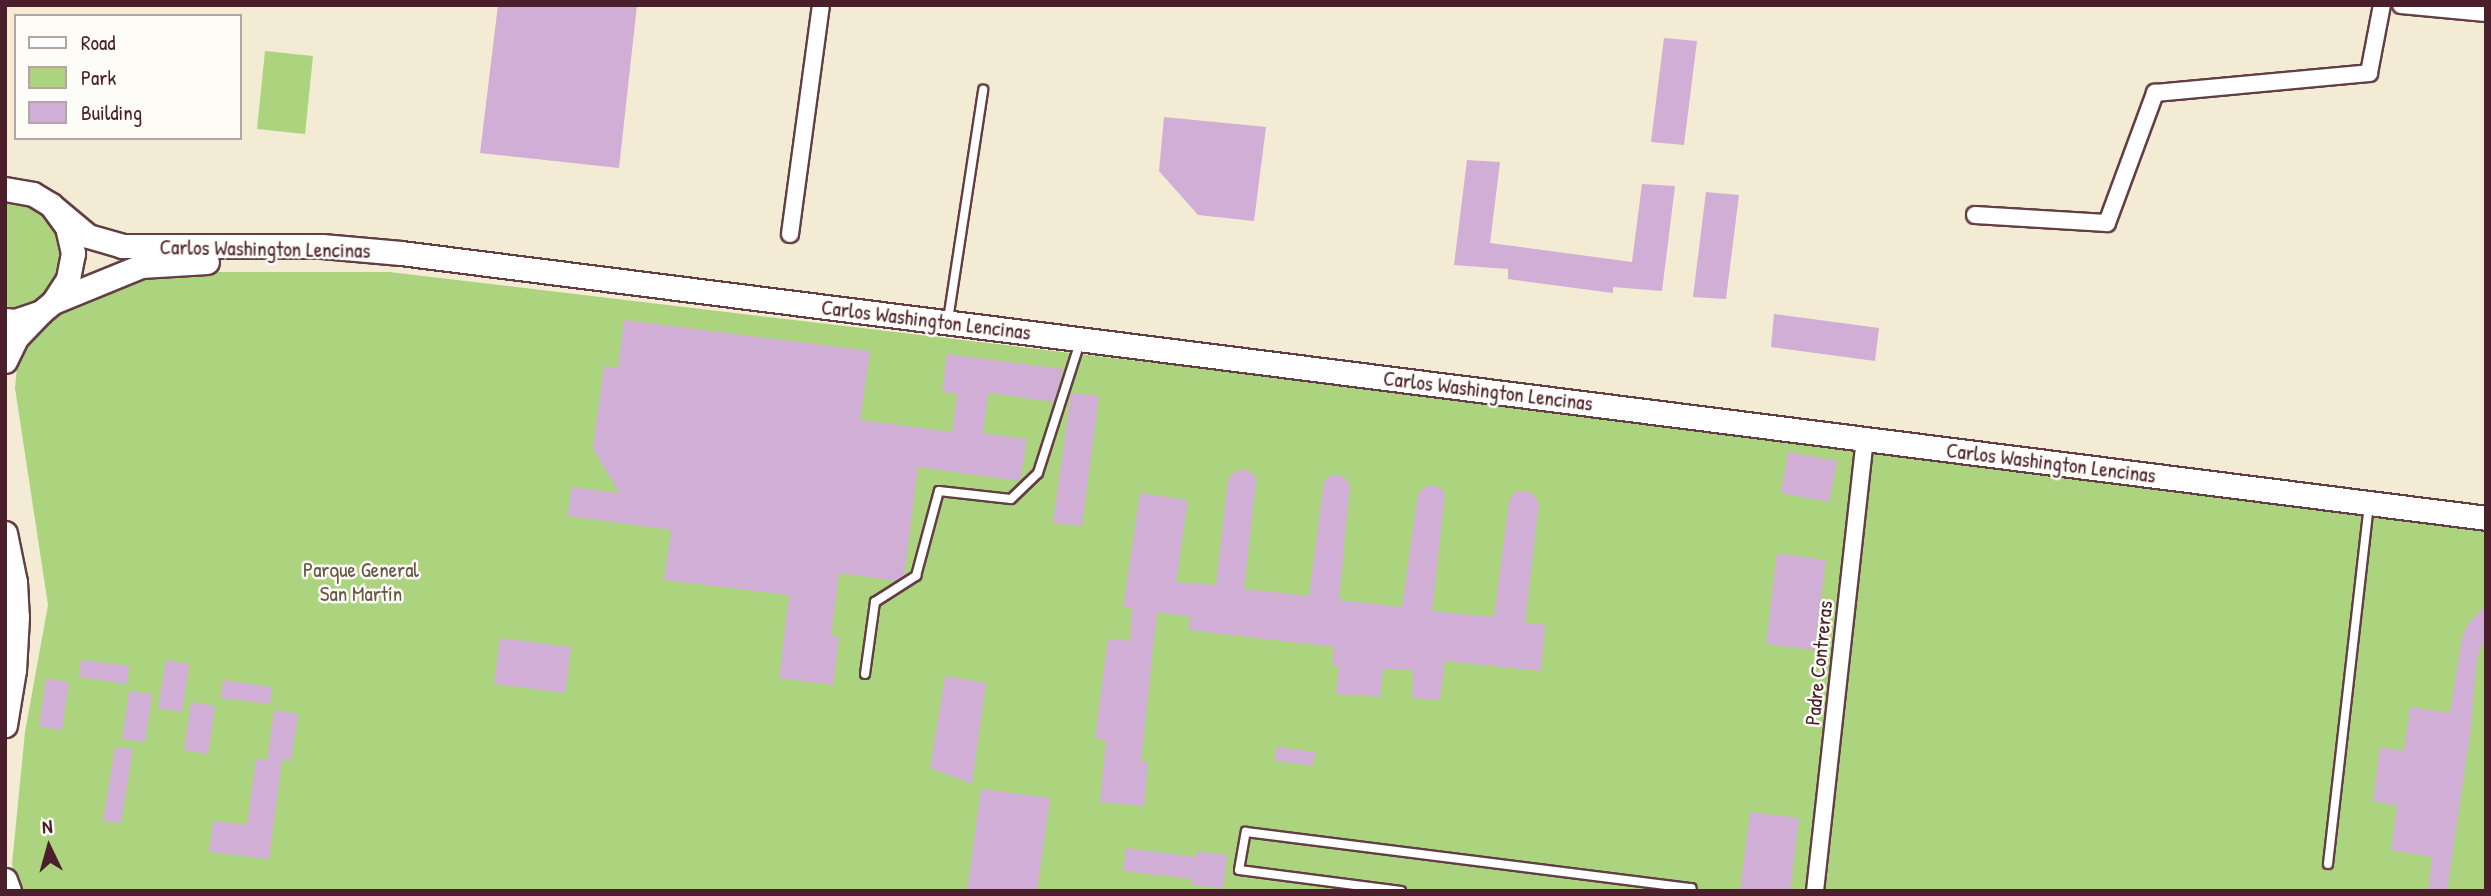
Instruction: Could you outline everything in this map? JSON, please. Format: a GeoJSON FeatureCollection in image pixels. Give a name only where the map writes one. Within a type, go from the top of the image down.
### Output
{"type":"FeatureCollection","features":[{"type":"Feature","properties":{"kind":"main road","name":"Carlos Washington Lencinas"},"geometry":{"type":"LineString","coordinates":[[5,189],[33,194],[51,205],[88,236],[122,246],[322,246],[491,264],[2486,518]]}},
{"type":"Feature","properties":{"kind":"main road"},"geometry":{"type":"LineString","coordinates":[[5,361],[16,338],[47,307],[68,279],[73,253],[67,227],[51,205]]}},
{"type":"Feature","properties":{"kind":"main road","name":"Carlos Washington Lencinas"},"geometry":{"type":"LineString","coordinates":[[5,320],[15,321],[141,266],[266,261],[491,264]]}},
{"type":"Feature","properties":{"kind":"main road"},"geometry":{"type":"LineString","coordinates":[[5,533],[15,582],[16,617],[14,670],[5,724]]}},
{"type":"Feature","properties":{"kind":"main road"},"geometry":{"type":"LineString","coordinates":[[5,880],[9,891]]}},
{"type":"Feature","properties":{"kind":"street"},"geometry":{"type":"LineString","coordinates":[[790,234],[821,5]]}},
{"type":"Feature","properties":{"kind":"street"},"geometry":{"type":"LineString","coordinates":[[1975,215],[2107,223],[2155,93],[2369,72],[2382,5]]}},
{"type":"Feature","properties":{"kind":"street"},"geometry":{"type":"LineString","coordinates":[[2402,5],[2486,13]]}},
{"type":"Feature","properties":{"kind":"street","name":"Padre Contreras"},"geometry":{"type":"LineString","coordinates":[[1815,891],[1865,439]]}},
{"type":"Feature","properties":{"kind":"lane"},"geometry":{"type":"LineString","coordinates":[[947,323],[983,90]]}},
{"type":"Feature","properties":{"kind":"lane"},"geometry":{"type":"LineString","coordinates":[[865,674],[875,602],[916,576],[939,491],[1011,499],[1038,474],[1078,356],[1081,339]]}},
{"type":"Feature","properties":{"kind":"lane"},"geometry":{"type":"LineString","coordinates":[[2328,864],[2369,503]]}},
{"type":"Feature","properties":{"kind":"lane"},"geometry":{"type":"LineString","coordinates":[[1401,891],[1240,870],[1246,832],[1691,888],[1692,891]]}},
{"type":"Feature","properties":{"kind":"green space"},"geometry":{"type":"Polygon","coordinates":[[[265,51],[313,56],[305,134],[257,129],[265,51]]]}},
{"type":"Feature","properties":{"kind":"green space"},"geometry":{"type":"Polygon","coordinates":[[[5,199],[33,204],[47,214],[58,229],[64,246],[58,281],[35,306],[5,312],[5,199]]]}},
{"type":"Feature","properties":{"kind":"green space","name":"Parque General San Martín"},"geometry":{"type":"Polygon","coordinates":[[[155,272],[389,272],[1898,451],[2486,530],[2486,891],[18,891],[12,864],[25,732],[48,605],[15,388],[19,345],[44,322],[94,289],[155,272]]]}},
{"type":"Feature","properties":{"kind":"building"},"geometry":{"type":"Polygon","coordinates":[[[498,5],[637,5],[619,168],[480,153],[498,5]]]}},
{"type":"Feature","properties":{"kind":"building"},"geometry":{"type":"Polygon","coordinates":[[[1664,38],[1697,41],[1684,145],[1651,142],[1664,38]]]}},
{"type":"Feature","properties":{"kind":"building"},"geometry":{"type":"Polygon","coordinates":[[[1164,117],[1266,127],[1254,221],[1198,215],[1159,171],[1164,117]]]}},
{"type":"Feature","properties":{"kind":"building"},"geometry":{"type":"Polygon","coordinates":[[[1467,160],[1500,162],[1490,243],[1632,262],[1642,184],[1675,186],[1662,291],[1613,287],[1613,293],[1508,279],[1508,269],[1454,265],[1467,160]]]}},
{"type":"Feature","properties":{"kind":"building"},"geometry":{"type":"Polygon","coordinates":[[[1706,192],[1739,195],[1726,299],[1693,297],[1706,192]]]}},
{"type":"Feature","properties":{"kind":"building"},"geometry":{"type":"Polygon","coordinates":[[[1774,314],[1879,328],[1875,361],[1771,347],[1774,314]]]}},
{"type":"Feature","properties":{"kind":"building"},"geometry":{"type":"Polygon","coordinates":[[[624,320],[870,351],[860,420],[952,432],[957,394],[942,392],[947,354],[1063,369],[1054,402],[988,393],[983,433],[1027,439],[1020,481],[918,467],[904,576],[897,581],[839,573],[831,636],[839,637],[833,685],[779,678],[789,595],[664,580],[671,530],[568,516],[571,487],[619,493],[593,448],[604,366],[618,368],[624,320]]]}},
{"type":"Feature","properties":{"kind":"building"},"geometry":{"type":"Polygon","coordinates":[[[1071,393],[1099,396],[1082,526],[1053,523],[1071,393]]]}},
{"type":"Feature","properties":{"kind":"building"},"geometry":{"type":"Polygon","coordinates":[[[1788,452],[1837,461],[1829,502],[1781,493],[1788,452]]]}},
{"type":"Feature","properties":{"kind":"building"},"geometry":{"type":"Polygon","coordinates":[[[1245,469],[1255,476],[1256,482],[1244,589],[1309,596],[1324,482],[1329,476],[1342,475],[1350,485],[1339,600],[1402,607],[1418,494],[1426,486],[1435,486],[1441,488],[1445,495],[1432,611],[1494,617],[1509,501],[1516,491],[1530,491],[1539,503],[1525,623],[1545,625],[1541,671],[1445,661],[1440,700],[1412,698],[1413,670],[1383,669],[1380,697],[1336,694],[1339,666],[1332,665],[1334,647],[1189,630],[1190,617],[1157,612],[1141,761],[1148,762],[1144,806],[1100,802],[1106,740],[1095,738],[1108,639],[1130,641],[1132,608],[1123,607],[1140,493],[1188,500],[1176,582],[1216,585],[1228,479],[1233,473],[1245,469]]]}},
{"type":"Feature","properties":{"kind":"building"},"geometry":{"type":"Polygon","coordinates":[[[1777,553],[1826,560],[1814,650],[1766,644],[1777,553]]]}},
{"type":"Feature","properties":{"kind":"building"},"geometry":{"type":"Polygon","coordinates":[[[2486,605],[2486,635],[2477,658],[2470,734],[2447,891],[2428,891],[2432,857],[2391,850],[2397,806],[2373,801],[2380,747],[2404,751],[2410,707],[2450,713],[2462,637],[2468,624],[2486,605]]]}},
{"type":"Feature","properties":{"kind":"building"},"geometry":{"type":"Polygon","coordinates":[[[500,638],[571,647],[565,693],[494,684],[500,638]]]}},
{"type":"Feature","properties":{"kind":"building"},"geometry":{"type":"Polygon","coordinates":[[[81,660],[129,666],[127,684],[79,677],[81,660]]]}},
{"type":"Feature","properties":{"kind":"building"},"geometry":{"type":"Polygon","coordinates":[[[166,660],[189,664],[182,712],[158,708],[166,660]]]}},
{"type":"Feature","properties":{"kind":"building"},"geometry":{"type":"Polygon","coordinates":[[[945,676],[986,683],[972,784],[930,768],[945,676]]]}},
{"type":"Feature","properties":{"kind":"building"},"geometry":{"type":"Polygon","coordinates":[[[46,679],[69,682],[62,730],[39,727],[46,679]]]}},
{"type":"Feature","properties":{"kind":"building"},"geometry":{"type":"Polygon","coordinates":[[[223,680],[272,687],[270,704],[221,698],[223,680]]]}},
{"type":"Feature","properties":{"kind":"building"},"geometry":{"type":"Polygon","coordinates":[[[129,691],[152,694],[145,742],[122,739],[129,691]]]}},
{"type":"Feature","properties":{"kind":"building"},"geometry":{"type":"Polygon","coordinates":[[[191,702],[215,706],[208,754],[184,750],[191,702]]]}},
{"type":"Feature","properties":{"kind":"building"},"geometry":{"type":"Polygon","coordinates":[[[274,710],[298,714],[291,761],[282,760],[269,859],[209,852],[213,821],[247,825],[256,759],[267,761],[274,710]]]}},
{"type":"Feature","properties":{"kind":"building"},"geometry":{"type":"Polygon","coordinates":[[[115,747],[133,749],[121,823],[103,821],[115,747]]]}},
{"type":"Feature","properties":{"kind":"building"},"geometry":{"type":"Polygon","coordinates":[[[1276,747],[1315,752],[1313,766],[1275,761],[1276,747]]]}},
{"type":"Feature","properties":{"kind":"building"},"geometry":{"type":"Polygon","coordinates":[[[981,789],[1050,798],[1037,891],[967,891],[981,789]]]}},
{"type":"Feature","properties":{"kind":"building"},"geometry":{"type":"Polygon","coordinates":[[[1750,812],[1799,818],[1790,891],[1740,891],[1750,812]]]}},
{"type":"Feature","properties":{"kind":"building"},"geometry":{"type":"Polygon","coordinates":[[[1126,848],[1196,857],[1197,851],[1227,855],[1223,889],[1192,885],[1192,879],[1123,871],[1126,848]]]}}]}
